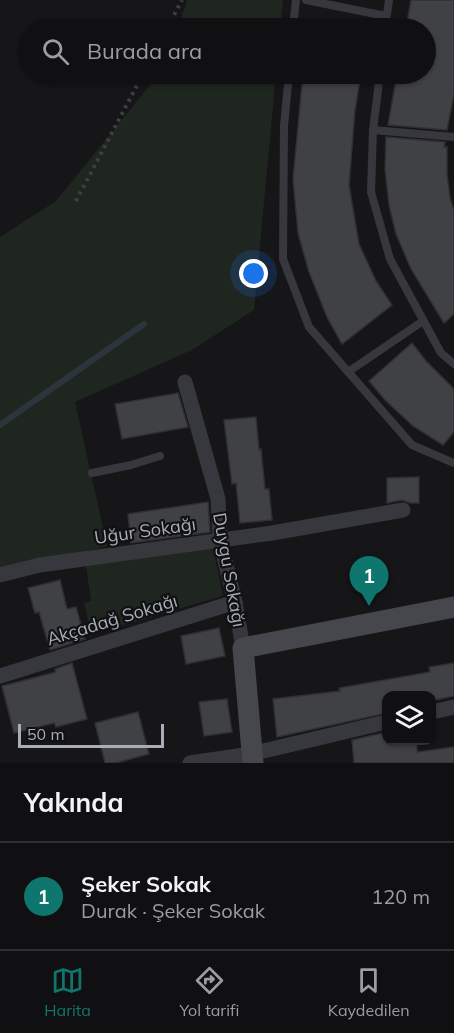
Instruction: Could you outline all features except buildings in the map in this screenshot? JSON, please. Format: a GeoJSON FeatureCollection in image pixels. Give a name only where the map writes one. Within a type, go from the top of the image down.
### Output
{"type":"FeatureCollection","features":[{"type":"Feature","properties":{"kind":"street","name":"Duygu Sokağı"},"geometry":{"type":"LineString","coordinates":[[185,382],[218,499],[220,540],[243,648],[252,759]]}},
{"type":"Feature","properties":{"kind":"street","name":"Uğur Sokağı"},"geometry":{"type":"LineString","coordinates":[[0,575],[40,565],[220,540],[403,510]]}},
{"type":"Feature","properties":{"kind":"street","name":"Akçadağ Sokağı"},"geometry":{"type":"LineString","coordinates":[[0,676],[235,602]]}},
{"type":"Feature","properties":{"kind":"street"},"geometry":{"type":"LineString","coordinates":[[243,648],[454,607]]}},
{"type":"Feature","properties":{"kind":"street"},"geometry":{"type":"LineString","coordinates":[[436,711],[454,707]]}},
{"type":"Feature","properties":{"kind":"street"},"geometry":{"type":"LineString","coordinates":[[190,763],[252,759],[382,723]]}},
{"type":"Feature","properties":{"kind":"lane"},"geometry":{"type":"LineString","coordinates":[[295,18],[296,0]]}},
{"type":"Feature","properties":{"kind":"lane"},"geometry":{"type":"LineString","coordinates":[[306,0],[387,16],[389,0]]}},
{"type":"Feature","properties":{"kind":"lane"},"geometry":{"type":"LineString","coordinates":[[288,84],[284,126],[283,259],[309,327],[412,445],[454,463]]}},
{"type":"Feature","properties":{"kind":"lane"},"geometry":{"type":"LineString","coordinates":[[379,84],[373,130],[371,192],[390,259],[441,353],[454,364]]}},
{"type":"Feature","properties":{"kind":"lane"},"geometry":{"type":"LineString","coordinates":[[373,130],[454,137]]}},
{"type":"Feature","properties":{"kind":"lane"},"geometry":{"type":"LineString","coordinates":[[348,372],[423,321]]}},
{"type":"Feature","properties":{"kind":"lane"},"geometry":{"type":"LineString","coordinates":[[92,474],[160,456]]}},
{"type":"Feature","properties":{"kind":"path"},"geometry":{"type":"LineString","coordinates":[[172,18],[182,0]]}},
{"type":"Feature","properties":{"kind":"path"},"geometry":{"type":"LineString","coordinates":[[76,201],[138,84]]}},
{"type":"Feature","properties":{"kind":"shaded area"},"geometry":{"type":"Polygon","coordinates":[[[187,0],[283,0],[281,18],[181,18],[187,0]]]}},
{"type":"Feature","properties":{"kind":"shaded area"},"geometry":{"type":"Polygon","coordinates":[[[151,84],[275,84],[254,310],[192,350],[75,402],[107,546],[0,575],[0,237],[56,201],[151,84]]]}},
{"type":"Feature","properties":{"kind":"shaded area"},"geometry":{"type":"Polygon","coordinates":[[[213,548],[223,596],[92,634],[84,603],[91,601],[86,566],[213,548]]]}},
{"type":"Feature","properties":{"kind":"waterway"},"geometry":{"type":"LineString","coordinates":[[0,425],[144,324]]}},
{"type":"Feature","properties":{"kind":"place","name":"Şeker Sokak"},"geometry":{"type":"Point","coordinates":[369,606]}}]}
